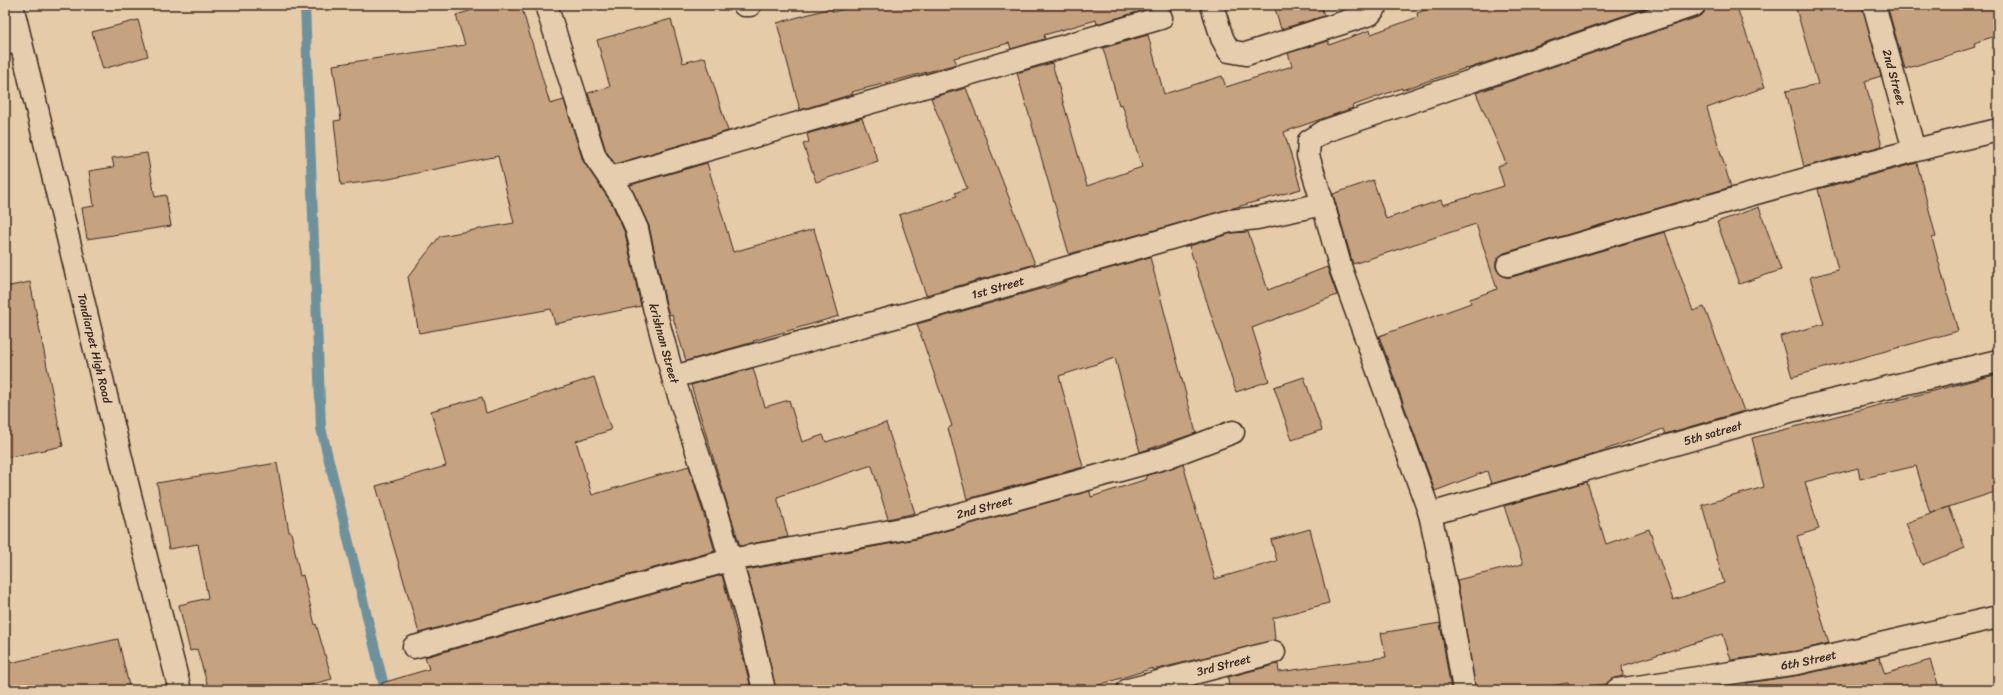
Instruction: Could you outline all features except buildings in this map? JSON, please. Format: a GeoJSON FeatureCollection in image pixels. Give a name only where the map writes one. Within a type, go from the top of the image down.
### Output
{"type":"FeatureCollection","features":[{"type":"Feature","properties":{"kind":"street","name":"Tondiarpet High Road"},"geometry":{"type":"LineString","coordinates":[[12,5],[13,45],[128,483],[180,690]]}},
{"type":"Feature","properties":{"kind":"street","name":"krishnan Street"},"geometry":{"type":"LineString","coordinates":[[546,5],[595,157],[623,198],[637,229],[654,307],[673,377],[718,516],[747,617],[764,690]]}},
{"type":"Feature","properties":{"kind":"street"},"geometry":{"type":"LineString","coordinates":[[744,5],[750,5]]}},
{"type":"Feature","properties":{"kind":"street"},"geometry":{"type":"LineString","coordinates":[[1212,5],[1222,38],[1229,51],[1246,54],[1370,14],[1377,5]]}},
{"type":"Feature","properties":{"kind":"street"},"geometry":{"type":"LineString","coordinates":[[1464,690],[1450,607],[1430,514],[1340,269],[1323,204],[1308,156],[1309,141],[1326,131],[1694,5]]}},
{"type":"Feature","properties":{"kind":"street","name":"2nd Street"},"geometry":{"type":"LineString","coordinates":[[1874,5],[1914,150]]}},
{"type":"Feature","properties":{"kind":"street"},"geometry":{"type":"LineString","coordinates":[[610,178],[1161,18]]}},
{"type":"Feature","properties":{"kind":"street"},"geometry":{"type":"LineString","coordinates":[[1508,265],[1760,191],[1914,150],[1998,130]]}},
{"type":"Feature","properties":{"kind":"street","name":"1st Street"},"geometry":{"type":"LineString","coordinates":[[673,377],[910,313],[1230,221],[1257,218],[1323,204]]}},
{"type":"Feature","properties":{"kind":"street","name":"5th satreet"},"geometry":{"type":"LineString","coordinates":[[1430,514],[1794,410],[1998,361]]}},
{"type":"Feature","properties":{"kind":"street","name":"2nd Street"},"geometry":{"type":"LineString","coordinates":[[414,646],[730,560],[913,527],[1164,458],[1233,432]]}},
{"type":"Feature","properties":{"kind":"street","name":"6th Street"},"geometry":{"type":"LineString","coordinates":[[1617,690],[1798,663],[1998,617]]}},
{"type":"Feature","properties":{"kind":"street","name":"3rd Street"},"geometry":{"type":"LineString","coordinates":[[1128,690],[1274,652]]}},
{"type":"Feature","properties":{"kind":"waterway"},"geometry":{"type":"LineString","coordinates":[[305,5],[321,428],[385,690]]}}]}
